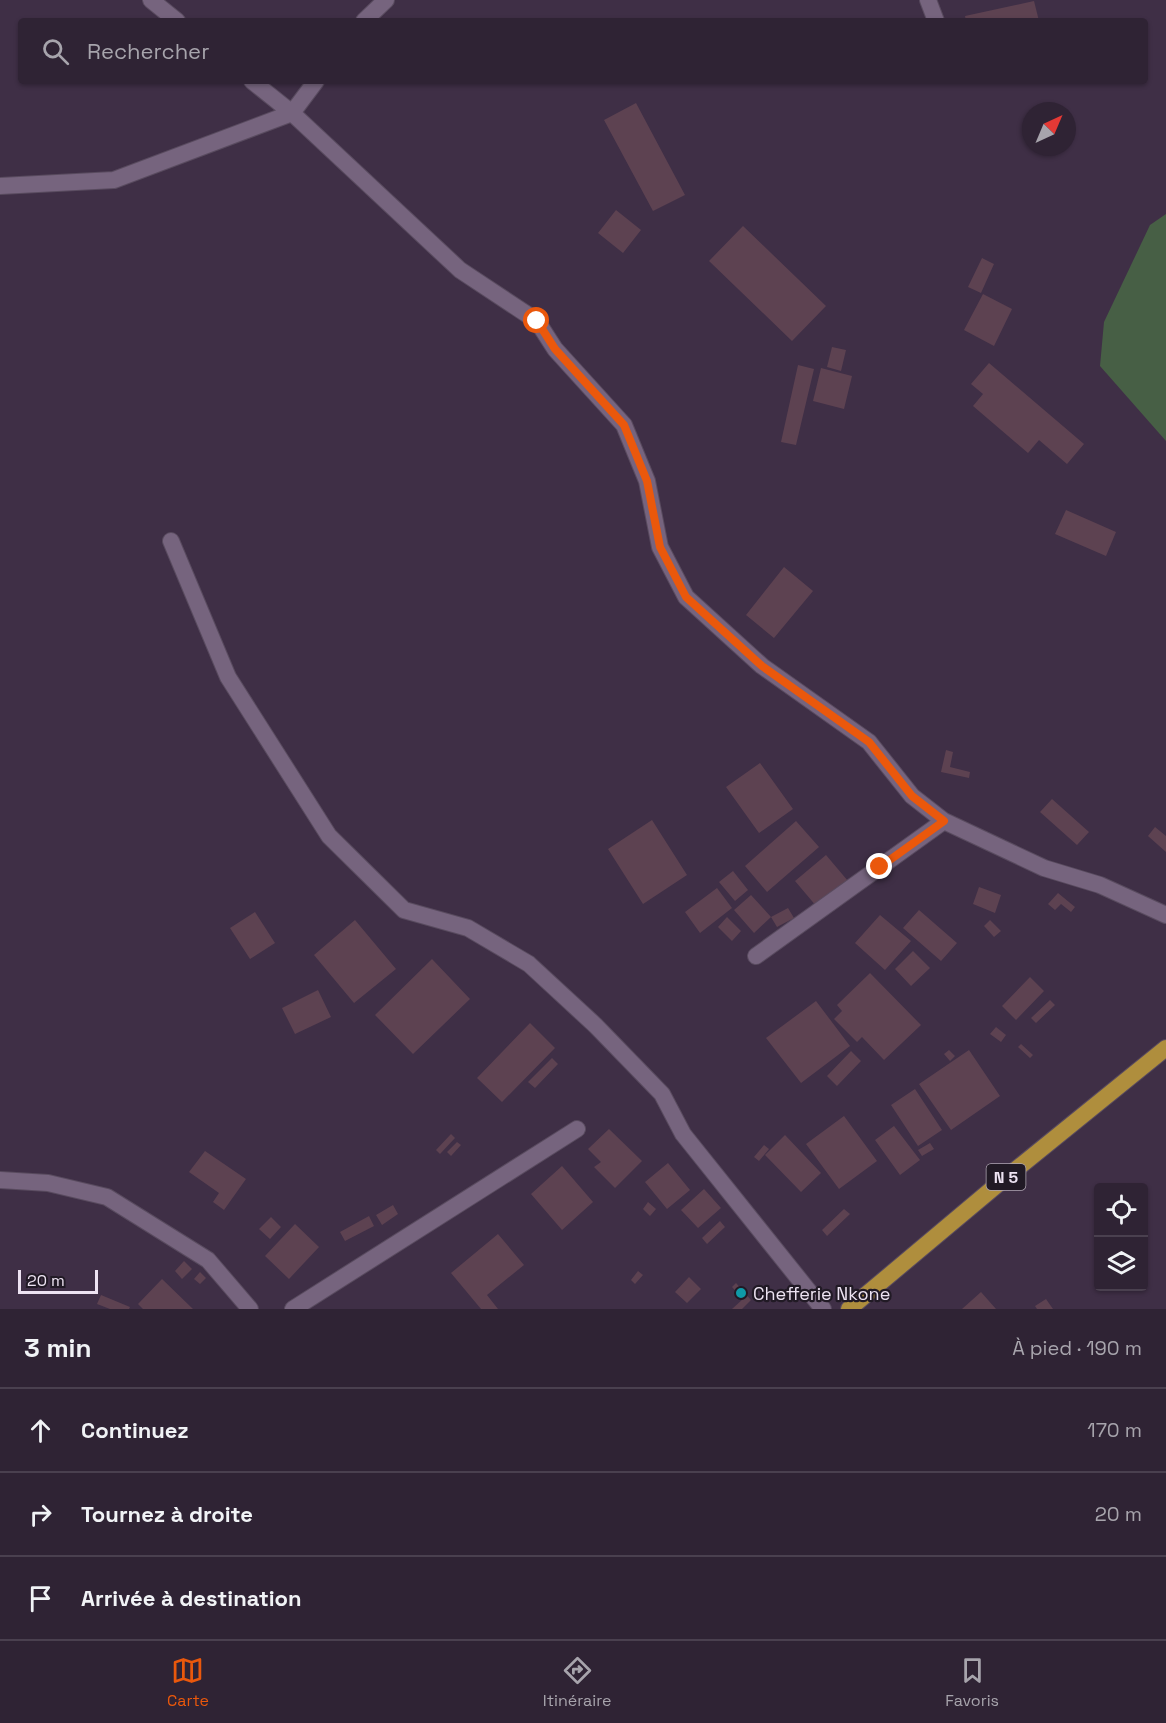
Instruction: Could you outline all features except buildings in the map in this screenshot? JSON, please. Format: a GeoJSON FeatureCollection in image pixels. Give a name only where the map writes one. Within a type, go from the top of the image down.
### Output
{"type":"FeatureCollection","features":[{"type":"Feature","properties":{"kind":"highway","name":"N 5"},"geometry":{"type":"LineString","coordinates":[[849,1309],[1166,1048]]}},
{"type":"Feature","properties":{"kind":"street"},"geometry":{"type":"LineString","coordinates":[[151,0],[173,18]]}},
{"type":"Feature","properties":{"kind":"street"},"geometry":{"type":"LineString","coordinates":[[367,18],[386,0]]}},
{"type":"Feature","properties":{"kind":"street"},"geometry":{"type":"LineString","coordinates":[[928,0],[935,18]]}},
{"type":"Feature","properties":{"kind":"street"},"geometry":{"type":"LineString","coordinates":[[256,84],[292,113],[460,270],[537,321],[555,349],[624,425],[647,481],[660,547],[686,597],[762,666],[869,742],[912,796],[944,821],[1044,868],[1100,885],[1166,915]]}},
{"type":"Feature","properties":{"kind":"street"},"geometry":{"type":"LineString","coordinates":[[0,186],[114,180],[292,113],[314,84]]}},
{"type":"Feature","properties":{"kind":"street"},"geometry":{"type":"LineString","coordinates":[[171,541],[228,677],[329,836],[404,910],[468,928],[529,964],[595,1025],[662,1094],[683,1134],[823,1309]]}},
{"type":"Feature","properties":{"kind":"street"},"geometry":{"type":"LineString","coordinates":[[756,956],[944,821]]}},
{"type":"Feature","properties":{"kind":"street"},"geometry":{"type":"LineString","coordinates":[[293,1309],[578,1129]]}},
{"type":"Feature","properties":{"kind":"street"},"geometry":{"type":"LineString","coordinates":[[0,1180],[48,1183],[107,1197],[208,1260],[250,1309]]}},
{"type":"Feature","properties":{"kind":"green space"},"geometry":{"type":"Polygon","coordinates":[[[1166,214],[1166,441],[1100,366],[1104,322],[1150,225],[1166,214]]]}},
{"type":"Feature","properties":{"kind":"place","name":"Chefferie Nkone"},"geometry":{"type":"Point","coordinates":[741,1293]}},
{"type":"Feature","properties":{"kind":"route"},"geometry":{"type":"LineString","coordinates":[[537,321],[555,349],[624,425],[647,481],[660,547],[686,597],[762,666],[869,742],[912,796],[944,821],[880,867]]}}]}
